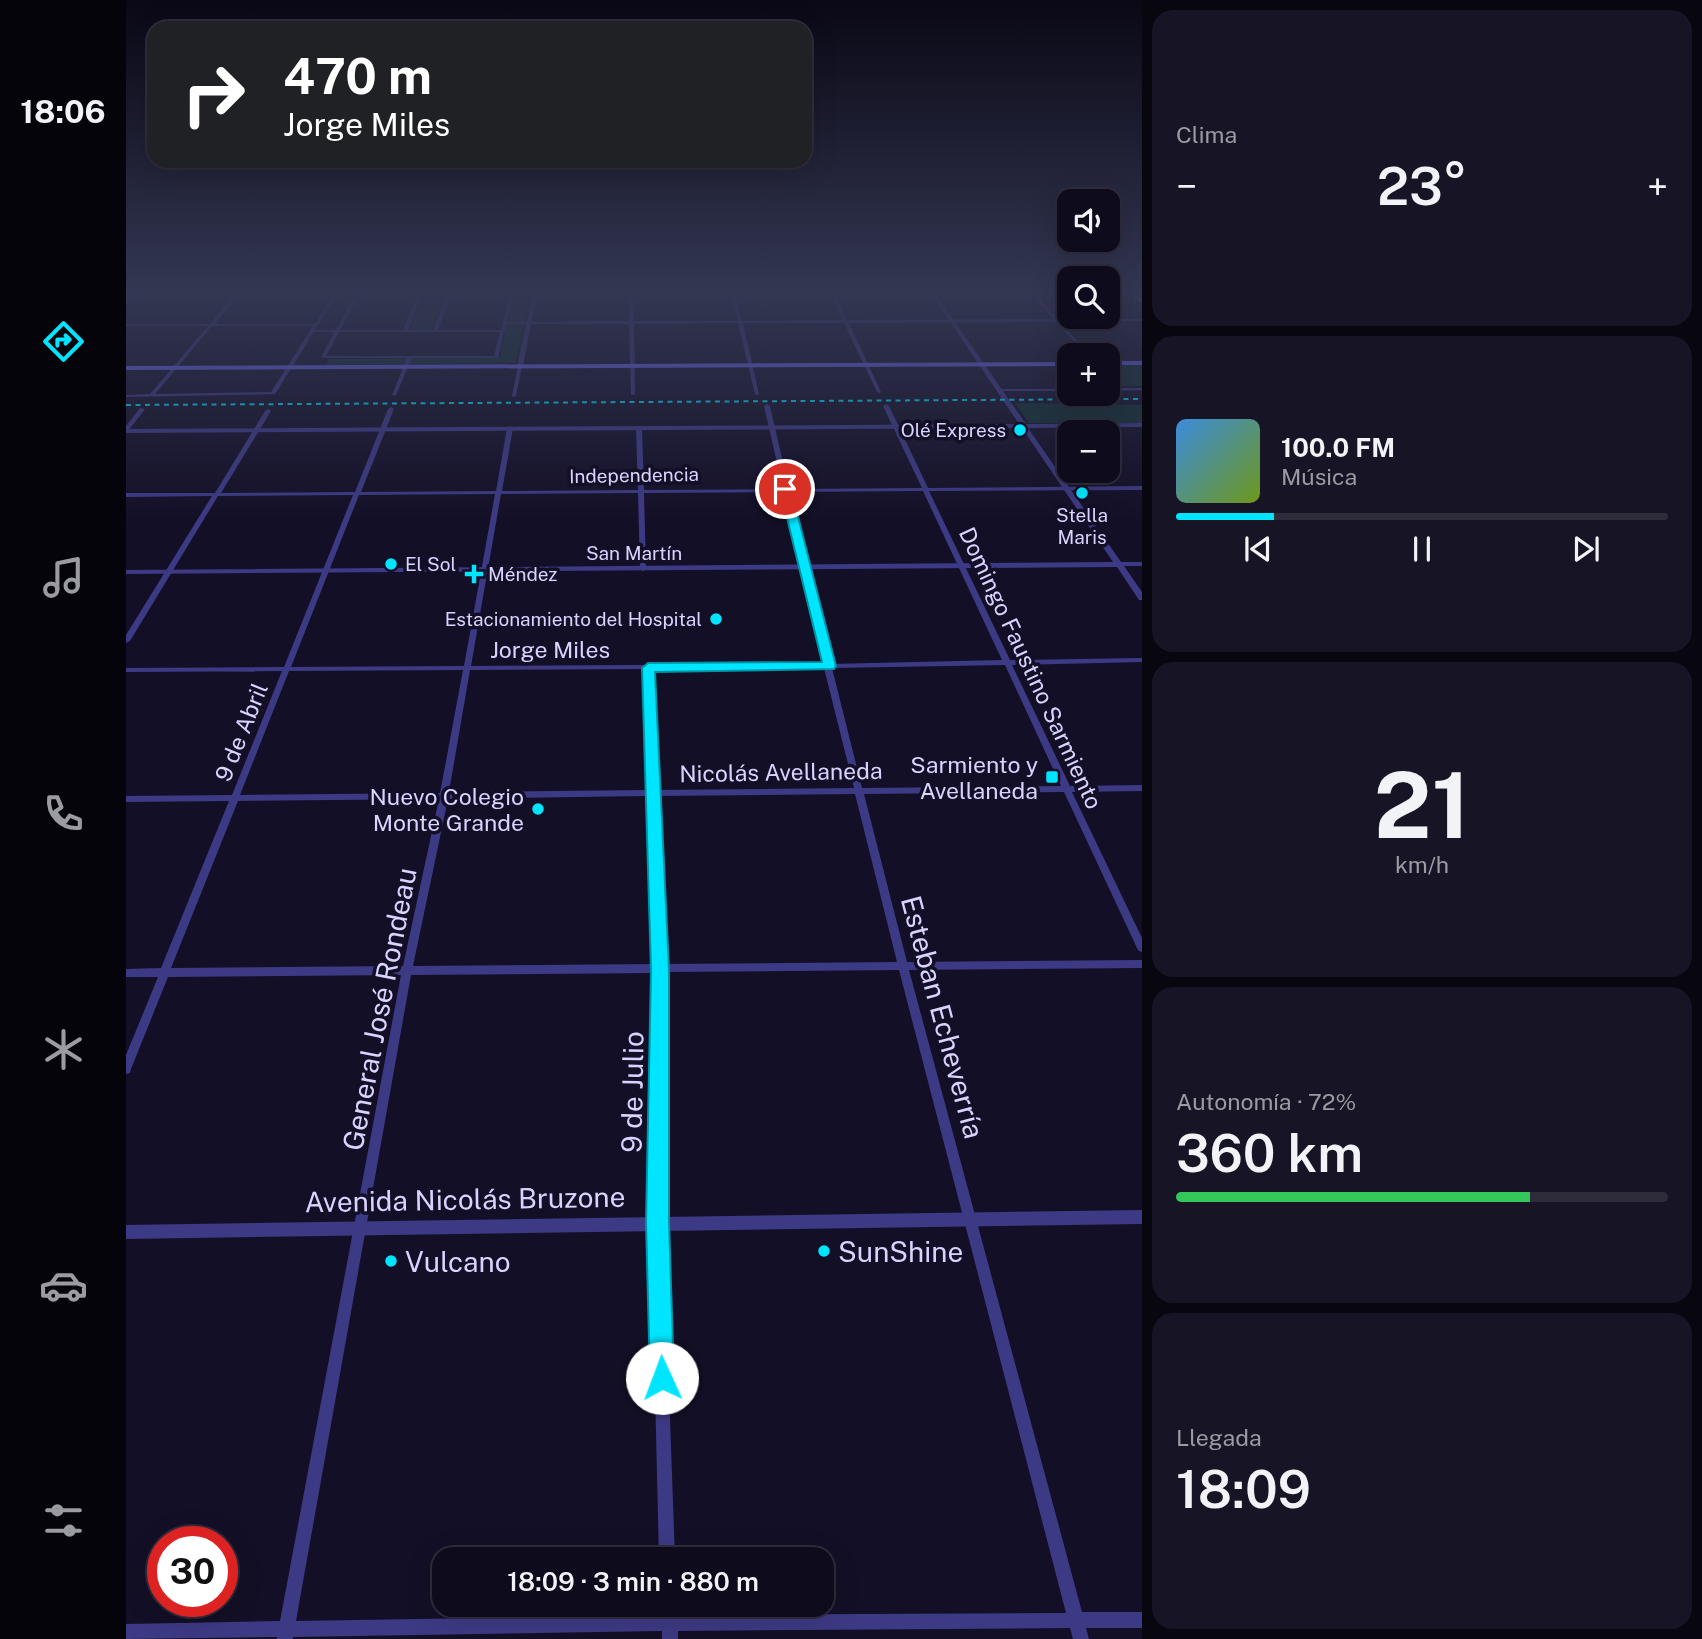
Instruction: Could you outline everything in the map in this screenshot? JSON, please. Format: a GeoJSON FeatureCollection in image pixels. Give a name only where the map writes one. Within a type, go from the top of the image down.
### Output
{"type":"FeatureCollection","features":[{"type":"Feature","properties":{"kind":"street"},"geometry":{"type":"LineString","coordinates":[[151,396],[175,368]]}},
{"type":"Feature","properties":{"kind":"street"},"geometry":{"type":"LineString","coordinates":[[126,396],[263,395],[276,391],[290,368]]}},
{"type":"Feature","properties":{"kind":"street"},"geometry":{"type":"LineString","coordinates":[[394,395],[406,368]]}},
{"type":"Feature","properties":{"kind":"street"},"geometry":{"type":"LineString","coordinates":[[514,396],[520,368]]}},
{"type":"Feature","properties":{"kind":"street"},"geometry":{"type":"LineString","coordinates":[[633,394],[634,368]]}},
{"type":"Feature","properties":{"kind":"street"},"geometry":{"type":"LineString","coordinates":[[752,368],[757,394]]}},
{"type":"Feature","properties":{"kind":"street"},"geometry":{"type":"LineString","coordinates":[[868,368],[879,392]]}},
{"type":"Feature","properties":{"kind":"street"},"geometry":{"type":"LineString","coordinates":[[987,368],[1142,598]]}},
{"type":"Feature","properties":{"kind":"street"},"geometry":{"type":"LineString","coordinates":[[1120,390],[1142,389]]}},
{"type":"Feature","properties":{"kind":"street"},"geometry":{"type":"LineString","coordinates":[[1001,390],[1057,390]]}},
{"type":"Feature","properties":{"kind":"street","name":"Esteban Echeverría"},"geometry":{"type":"LineString","coordinates":[[767,406],[804,568],[903,966],[1081,1639]]}},
{"type":"Feature","properties":{"kind":"street","name":"Domingo Faustino Sarmiento"},"geometry":{"type":"LineString","coordinates":[[886,406],[1142,947]]}},
{"type":"Feature","properties":{"kind":"street"},"geometry":{"type":"LineString","coordinates":[[126,430],[142,409]]}},
{"type":"Feature","properties":{"kind":"street","name":"9 de Abril"},"geometry":{"type":"LineString","coordinates":[[126,1069],[391,409]]}},
{"type":"Feature","properties":{"kind":"street"},"geometry":{"type":"LineString","coordinates":[[126,641],[268,411]]}},
{"type":"Feature","properties":{"kind":"street"},"geometry":{"type":"LineString","coordinates":[[126,430],[1142,425]]}},
{"type":"Feature","properties":{"kind":"street","name":"General José Rondeau"},"geometry":{"type":"LineString","coordinates":[[285,1634],[407,971],[468,669],[510,428]]}},
{"type":"Feature","properties":{"kind":"street"},"geometry":{"type":"LineString","coordinates":[[639,428],[643,569]]}},
{"type":"Feature","properties":{"kind":"street","name":"Independencia"},"geometry":{"type":"LineString","coordinates":[[126,495],[1142,488]]}},
{"type":"Feature","properties":{"kind":"street","name":"San Martín"},"geometry":{"type":"LineString","coordinates":[[126,572],[1142,564]]}},
{"type":"Feature","properties":{"kind":"street","name":"Jorge Miles"},"geometry":{"type":"LineString","coordinates":[[126,670],[648,668],[1142,660]]}},
{"type":"Feature","properties":{"kind":"street","name":"9 de Julio"},"geometry":{"type":"LineString","coordinates":[[648,668],[660,970],[657,1222],[667,1547]]}},
{"type":"Feature","properties":{"kind":"street","name":"Nicolás Avellaneda"},"geometry":{"type":"LineString","coordinates":[[126,799],[1142,788]]}},
{"type":"Feature","properties":{"kind":"street"},"geometry":{"type":"LineString","coordinates":[[126,973],[1142,964]]}},
{"type":"Feature","properties":{"kind":"street","name":"Avenida Nicolás Bruzone"},"geometry":{"type":"LineString","coordinates":[[126,1232],[657,1222],[1142,1217]]}},
{"type":"Feature","properties":{"kind":"street"},"geometry":{"type":"LineString","coordinates":[[126,1632],[285,1634],[670,1631],[1142,1620]]}},
{"type":"Feature","properties":{"kind":"green space"},"geometry":{"type":"Polygon","coordinates":[[[1120,368],[1142,368],[1142,386],[1122,386],[1120,368]]]}},
{"type":"Feature","properties":{"kind":"green space"},"geometry":{"type":"Polygon","coordinates":[[[1015,403],[1057,404],[1057,406],[1142,405],[1142,423],[1120,423],[1120,420],[1057,420],[1057,423],[1029,423],[1015,403]]]}},
{"type":"Feature","properties":{"kind":"railway"},"geometry":{"type":"LineString","coordinates":[[126,405],[1142,399]]}},
{"type":"Feature","properties":{"kind":"place","name":"Olé Express"},"geometry":{"type":"Point","coordinates":[1020,430]}},
{"type":"Feature","properties":{"kind":"place","name":"Stella Maris"},"geometry":{"type":"Point","coordinates":[1082,493]}},
{"type":"Feature","properties":{"kind":"place","name":"El Sol"},"geometry":{"type":"Point","coordinates":[391,564]}},
{"type":"Feature","properties":{"kind":"place","name":"Méndez"},"geometry":{"type":"Point","coordinates":[474,574]}},
{"type":"Feature","properties":{"kind":"place","name":"Estacionamiento del Hospital"},"geometry":{"type":"Point","coordinates":[716,619]}},
{"type":"Feature","properties":{"kind":"place","name":"Sarmiento y Avellaneda"},"geometry":{"type":"Point","coordinates":[1052,777]}},
{"type":"Feature","properties":{"kind":"place","name":"Nuevo Colegio Monte Grande"},"geometry":{"type":"Point","coordinates":[538,809]}},
{"type":"Feature","properties":{"kind":"place","name":"SunShine"},"geometry":{"type":"Point","coordinates":[824,1251]}},
{"type":"Feature","properties":{"kind":"place","name":"Vulcano"},"geometry":{"type":"Point","coordinates":[391,1261]}},
{"type":"Feature","properties":{"kind":"route"},"geometry":{"type":"LineString","coordinates":[[662,1378],[657,1222],[660,970],[648,668],[830,666],[820,637],[785,489]]}}]}
